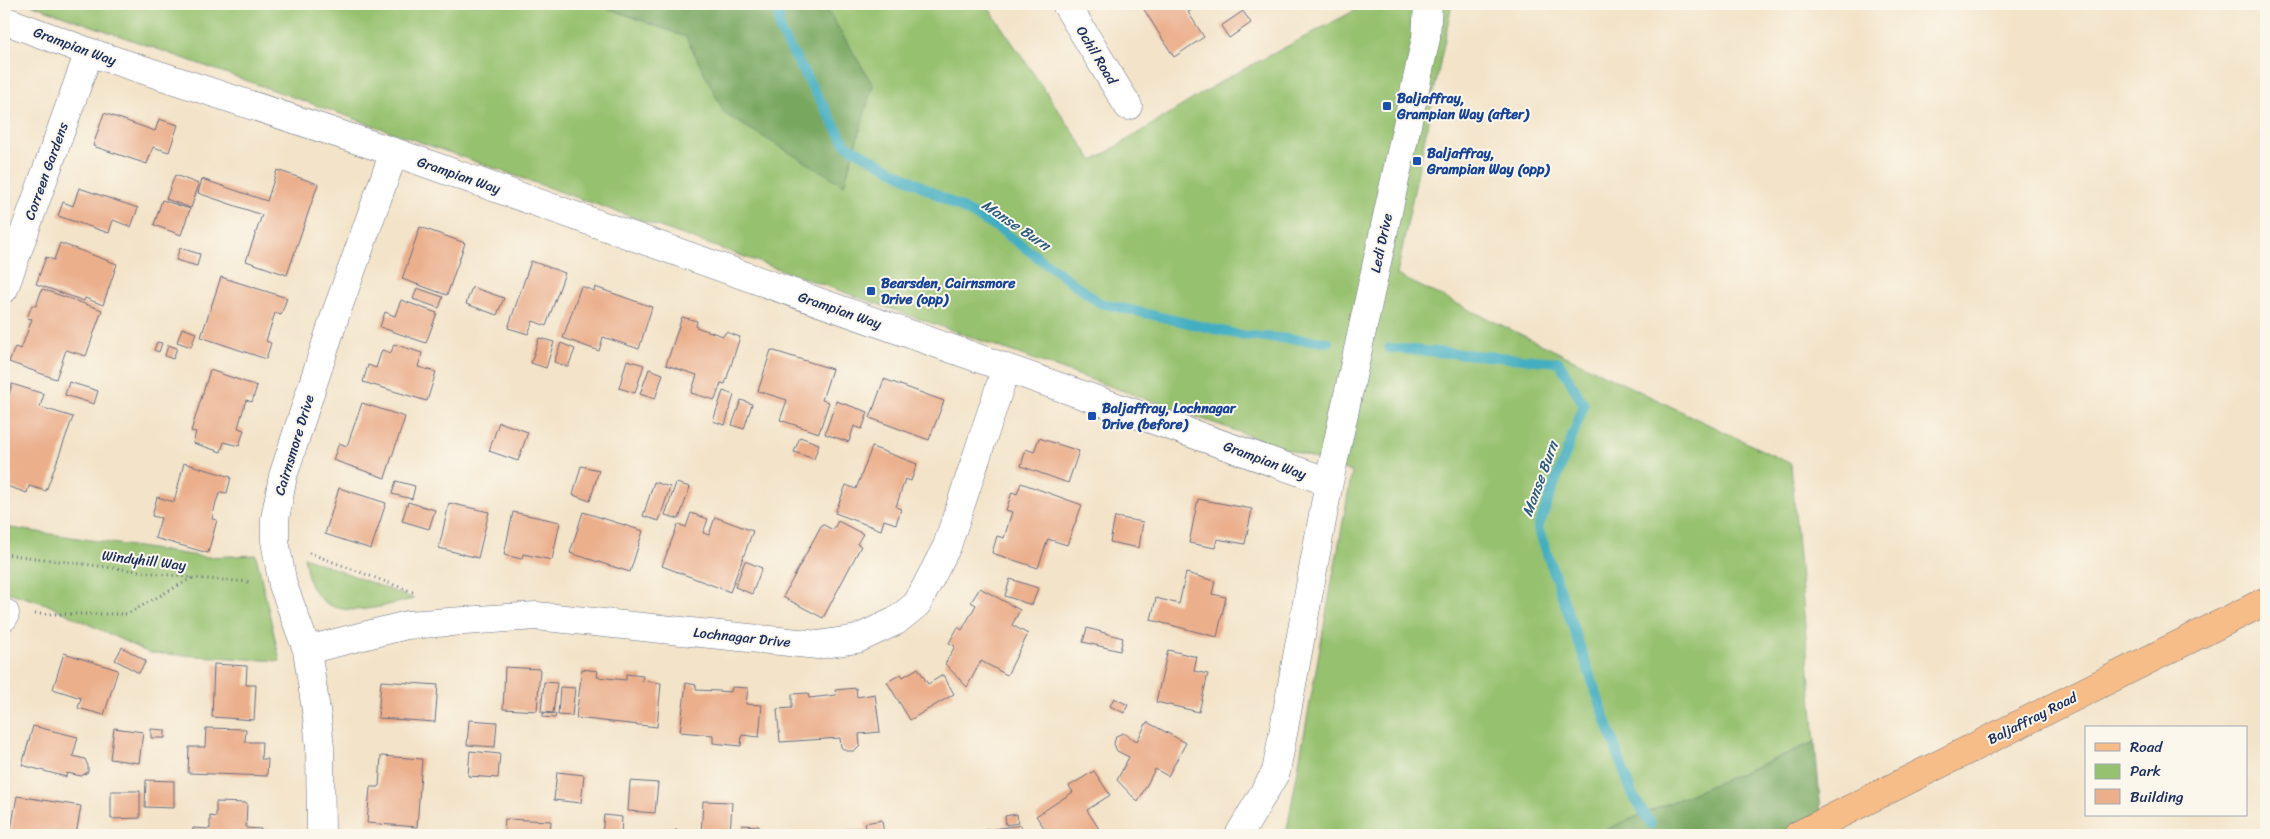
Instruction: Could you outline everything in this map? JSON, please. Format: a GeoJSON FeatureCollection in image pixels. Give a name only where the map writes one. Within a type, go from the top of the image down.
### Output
{"type":"FeatureCollection","features":[{"type":"Feature","properties":{"kind":"main road","name":"Baljaffray Road"},"geometry":{"type":"LineString","coordinates":[[1798,835],[2266,601]]}},
{"type":"Feature","properties":{"kind":"street","name":"Ochil Road"},"geometry":{"type":"LineString","coordinates":[[1066,4],[1128,106]]}},
{"type":"Feature","properties":{"kind":"street","name":"Ledi Drive"},"geometry":{"type":"LineString","coordinates":[[1329,482],[1426,38],[1428,4]]}},
{"type":"Feature","properties":{"kind":"street","name":"Grampian Way"},"geometry":{"type":"LineString","coordinates":[[4,20],[89,52],[394,152],[1329,482]]}},
{"type":"Feature","properties":{"kind":"street","name":"Correen Gardens"},"geometry":{"type":"LineString","coordinates":[[4,289],[89,52]]}},
{"type":"Feature","properties":{"kind":"street","name":"Cairnsmore Drive"},"geometry":{"type":"LineString","coordinates":[[320,835],[320,748],[307,650],[283,585],[275,541],[275,519],[283,476],[335,316],[394,152]]}},
{"type":"Feature","properties":{"kind":"street","name":"Lochnagar Drive"},"geometry":{"type":"LineString","coordinates":[[307,650],[407,625],[536,616],[818,645],[865,636],[896,621],[917,604],[934,575],[947,546],[1006,368]]}},
{"type":"Feature","properties":{"kind":"street"},"geometry":{"type":"LineString","coordinates":[[1240,835],[1276,772],[1329,482]]}},
{"type":"Feature","properties":{"kind":"path"},"geometry":{"type":"LineString","coordinates":[[275,541],[433,600],[442,623]]}},
{"type":"Feature","properties":{"kind":"path","name":"Windyhill Way"},"geometry":{"type":"LineString","coordinates":[[4,554],[193,578],[283,585]]}},
{"type":"Feature","properties":{"kind":"path"},"geometry":{"type":"LineString","coordinates":[[4,615],[127,614],[193,578]]}},
{"type":"Feature","properties":{"kind":"green space"},"geometry":{"type":"Polygon","coordinates":[[[30,4],[986,4],[1093,161],[1227,78],[1367,4],[1452,4],[1397,275],[1791,464],[1815,742],[1593,835],[1291,835],[1287,829],[1352,472],[30,4]]]}},
{"type":"Feature","properties":{"kind":"green space"},"geometry":{"type":"Polygon","coordinates":[[[597,4],[824,4],[873,85],[844,185],[725,114],[686,37],[597,4]]]}},
{"type":"Feature","properties":{"kind":"green space"},"geometry":{"type":"Polygon","coordinates":[[[4,527],[205,557],[256,555],[280,661],[149,653],[46,604],[4,591],[4,527]]]}},
{"type":"Feature","properties":{"kind":"green space"},"geometry":{"type":"Polygon","coordinates":[[[304,557],[414,599],[357,610],[343,609],[330,605],[319,597],[310,584],[304,557]]]}},
{"type":"Feature","properties":{"kind":"green space"},"geometry":{"type":"Polygon","coordinates":[[[1815,742],[1823,835],[1593,835],[1815,742]]]}},
{"type":"Feature","properties":{"kind":"building"},"geometry":{"type":"Polygon","coordinates":[[[1202,4],[1188,12],[1204,37],[1174,57],[1141,5],[1202,4]]]}},
{"type":"Feature","properties":{"kind":"building"},"geometry":{"type":"Polygon","coordinates":[[[1243,11],[1251,23],[1229,38],[1221,26],[1243,11]]]}},
{"type":"Feature","properties":{"kind":"building"},"geometry":{"type":"Polygon","coordinates":[[[104,113],[155,131],[159,119],[178,125],[169,152],[153,147],[147,164],[93,146],[104,113]]]}},
{"type":"Feature","properties":{"kind":"building"},"geometry":{"type":"Polygon","coordinates":[[[277,170],[318,184],[287,275],[246,261],[262,215],[198,193],[202,179],[267,201],[277,170]]]}},
{"type":"Feature","properties":{"kind":"building"},"geometry":{"type":"Polygon","coordinates":[[[175,175],[199,184],[191,208],[166,199],[175,175]]]}},
{"type":"Feature","properties":{"kind":"building"},"geometry":{"type":"Polygon","coordinates":[[[79,188],[138,208],[131,227],[113,220],[109,233],[58,216],[63,202],[73,206],[79,188]]]}},
{"type":"Feature","properties":{"kind":"building"},"geometry":{"type":"Polygon","coordinates":[[[162,200],[190,209],[181,235],[154,225],[162,200]]]}},
{"type":"Feature","properties":{"kind":"building"},"geometry":{"type":"Polygon","coordinates":[[[420,227],[465,243],[447,295],[402,279],[420,227]]]}},
{"type":"Feature","properties":{"kind":"building"},"geometry":{"type":"Polygon","coordinates":[[[60,243],[117,264],[103,305],[85,298],[84,301],[36,284],[46,257],[54,260],[60,243]]]}},
{"type":"Feature","properties":{"kind":"building"},"geometry":{"type":"Polygon","coordinates":[[[180,248],[200,254],[197,266],[176,260],[180,248]]]}},
{"type":"Feature","properties":{"kind":"building"},"geometry":{"type":"Polygon","coordinates":[[[531,261],[565,273],[546,326],[533,321],[528,334],[508,328],[531,261]]]}},
{"type":"Feature","properties":{"kind":"building"},"geometry":{"type":"Polygon","coordinates":[[[221,277],[287,298],[281,315],[275,313],[266,341],[271,343],[266,359],[201,337],[221,277]]]}},
{"type":"Feature","properties":{"kind":"building"},"geometry":{"type":"Polygon","coordinates":[[[581,286],[594,291],[595,287],[652,307],[639,349],[603,337],[599,351],[563,338],[581,286]]]}},
{"type":"Feature","properties":{"kind":"building"},"geometry":{"type":"Polygon","coordinates":[[[472,287],[504,298],[497,315],[466,304],[472,287]]]}},
{"type":"Feature","properties":{"kind":"building"},"geometry":{"type":"Polygon","coordinates":[[[417,288],[443,297],[439,308],[413,299],[417,288]]]}},
{"type":"Feature","properties":{"kind":"building"},"geometry":{"type":"Polygon","coordinates":[[[42,289],[102,310],[86,356],[66,350],[56,379],[9,362],[15,347],[21,349],[32,319],[27,318],[32,305],[36,306],[42,289]]]}},
{"type":"Feature","properties":{"kind":"building"},"geometry":{"type":"Polygon","coordinates":[[[401,300],[437,313],[426,343],[380,327],[385,312],[395,316],[401,300]]]}},
{"type":"Feature","properties":{"kind":"building"},"geometry":{"type":"Polygon","coordinates":[[[682,317],[697,321],[696,327],[723,336],[726,332],[740,337],[725,384],[721,383],[715,400],[691,393],[697,375],[666,365],[682,317]]]}},
{"type":"Feature","properties":{"kind":"building"},"geometry":{"type":"Polygon","coordinates":[[[182,328],[196,333],[191,347],[177,342],[182,328]]]}},
{"type":"Feature","properties":{"kind":"building"},"geometry":{"type":"Polygon","coordinates":[[[539,338],[554,342],[546,368],[531,363],[539,338]]]}},
{"type":"Feature","properties":{"kind":"building"},"geometry":{"type":"Polygon","coordinates":[[[157,342],[162,343],[159,352],[154,350],[157,342]]]}},
{"type":"Feature","properties":{"kind":"building"},"geometry":{"type":"Polygon","coordinates":[[[561,343],[575,349],[568,367],[554,362],[561,343]]]}},
{"type":"Feature","properties":{"kind":"building"},"geometry":{"type":"Polygon","coordinates":[[[394,344],[422,353],[418,367],[436,372],[427,401],[363,382],[368,365],[376,368],[382,350],[391,353],[394,344]]]}},
{"type":"Feature","properties":{"kind":"building"},"geometry":{"type":"Polygon","coordinates":[[[168,345],[177,348],[173,359],[165,356],[168,345]]]}},
{"type":"Feature","properties":{"kind":"building"},"geometry":{"type":"Polygon","coordinates":[[[771,350],[832,369],[822,400],[829,402],[819,433],[780,420],[787,400],[758,391],[771,350]]]}},
{"type":"Feature","properties":{"kind":"building"},"geometry":{"type":"Polygon","coordinates":[[[627,360],[644,365],[635,393],[619,388],[627,360]]]}},
{"type":"Feature","properties":{"kind":"building"},"geometry":{"type":"Polygon","coordinates":[[[649,369],[663,374],[655,399],[640,394],[649,369]]]}},
{"type":"Feature","properties":{"kind":"building"},"geometry":{"type":"Polygon","coordinates":[[[210,370],[257,386],[252,402],[246,400],[238,428],[244,430],[239,446],[224,442],[221,452],[193,443],[196,432],[191,431],[210,370]]]}},
{"type":"Feature","properties":{"kind":"building"},"geometry":{"type":"Polygon","coordinates":[[[884,379],[944,401],[929,440],[870,418],[884,379]]]}},
{"type":"Feature","properties":{"kind":"building"},"geometry":{"type":"Polygon","coordinates":[[[69,382],[98,391],[94,404],[65,395],[69,382]]]}},
{"type":"Feature","properties":{"kind":"building"},"geometry":{"type":"Polygon","coordinates":[[[12,384],[44,394],[40,407],[73,417],[46,491],[29,486],[27,493],[4,485],[4,432],[9,416],[4,414],[4,411],[12,384]]]}},
{"type":"Feature","properties":{"kind":"building"},"geometry":{"type":"Polygon","coordinates":[[[723,391],[734,395],[725,425],[713,421],[723,391]]]}},
{"type":"Feature","properties":{"kind":"building"},"geometry":{"type":"Polygon","coordinates":[[[741,400],[752,404],[744,429],[732,425],[741,400]]]}},
{"type":"Feature","properties":{"kind":"building"},"geometry":{"type":"Polygon","coordinates":[[[836,401],[868,412],[862,429],[854,426],[849,442],[825,434],[836,401]]]}},
{"type":"Feature","properties":{"kind":"building"},"geometry":{"type":"Polygon","coordinates":[[[362,403],[405,417],[385,478],[333,460],[339,443],[347,446],[362,403]]]}},
{"type":"Feature","properties":{"kind":"building"},"geometry":{"type":"Polygon","coordinates":[[[499,422],[528,432],[518,461],[489,451],[499,422]]]}},
{"type":"Feature","properties":{"kind":"building"},"geometry":{"type":"Polygon","coordinates":[[[800,437],[819,444],[814,459],[794,452],[800,437]]]}},
{"type":"Feature","properties":{"kind":"building"},"geometry":{"type":"Polygon","coordinates":[[[1039,438],[1079,451],[1068,483],[1021,466],[1026,449],[1034,452],[1039,438]]]}},
{"type":"Feature","properties":{"kind":"building"},"geometry":{"type":"Polygon","coordinates":[[[872,447],[917,464],[911,481],[905,479],[896,507],[901,509],[896,524],[884,520],[881,530],[835,513],[846,485],[856,489],[872,447]]]}},
{"type":"Feature","properties":{"kind":"building"},"geometry":{"type":"Polygon","coordinates":[[[184,463],[231,477],[227,493],[220,492],[216,502],[212,519],[217,520],[208,553],[155,538],[161,518],[152,516],[157,497],[174,502],[184,463]]]}},
{"type":"Feature","properties":{"kind":"building"},"geometry":{"type":"Polygon","coordinates":[[[581,466],[599,470],[590,501],[573,495],[581,466]]]}},
{"type":"Feature","properties":{"kind":"building"},"geometry":{"type":"Polygon","coordinates":[[[396,481],[415,486],[412,499],[392,494],[396,481]]]}},
{"type":"Feature","properties":{"kind":"building"},"geometry":{"type":"Polygon","coordinates":[[[654,482],[670,487],[659,521],[643,516],[654,482]]]}},
{"type":"Feature","properties":{"kind":"building"},"geometry":{"type":"Polygon","coordinates":[[[676,483],[690,487],[679,519],[665,515],[676,483]]]}},
{"type":"Feature","properties":{"kind":"building"},"geometry":{"type":"Polygon","coordinates":[[[1021,483],[1082,505],[1067,545],[1048,539],[1038,568],[992,553],[997,536],[1004,538],[1012,512],[1006,510],[1012,492],[1017,494],[1021,483]]]}},
{"type":"Feature","properties":{"kind":"building"},"geometry":{"type":"Polygon","coordinates":[[[339,488],[386,503],[371,549],[325,534],[339,488]]]}},
{"type":"Feature","properties":{"kind":"building"},"geometry":{"type":"Polygon","coordinates":[[[1198,499],[1252,509],[1245,544],[1217,539],[1215,548],[1189,543],[1198,499]]]}},
{"type":"Feature","properties":{"kind":"building"},"geometry":{"type":"Polygon","coordinates":[[[408,502],[435,510],[429,529],[402,521],[408,502]]]}},
{"type":"Feature","properties":{"kind":"building"},"geometry":{"type":"Polygon","coordinates":[[[449,503],[489,512],[478,558],[439,548],[449,503]]]}},
{"type":"Feature","properties":{"kind":"building"},"geometry":{"type":"Polygon","coordinates":[[[513,512],[560,522],[552,560],[523,554],[522,559],[504,555],[513,512]]]}},
{"type":"Feature","properties":{"kind":"building"},"geometry":{"type":"Polygon","coordinates":[[[583,512],[643,531],[630,572],[570,553],[583,512]]]}},
{"type":"Feature","properties":{"kind":"building"},"geometry":{"type":"Polygon","coordinates":[[[691,513],[708,519],[703,533],[709,535],[715,517],[753,531],[730,592],[662,566],[678,524],[686,527],[691,513]]]}},
{"type":"Feature","properties":{"kind":"building"},"geometry":{"type":"Polygon","coordinates":[[[1115,517],[1143,522],[1139,548],[1110,542],[1115,517]]]}},
{"type":"Feature","properties":{"kind":"building"},"geometry":{"type":"Polygon","coordinates":[[[838,521],[863,534],[857,544],[861,546],[823,618],[783,597],[822,524],[833,530],[838,521]]]}},
{"type":"Feature","properties":{"kind":"building"},"geometry":{"type":"Polygon","coordinates":[[[745,561],[762,568],[752,594],[735,587],[745,561]]]}},
{"type":"Feature","properties":{"kind":"building"},"geometry":{"type":"Polygon","coordinates":[[[1186,573],[1215,581],[1212,594],[1226,597],[1217,637],[1151,620],[1156,598],[1179,604],[1186,573]]]}},
{"type":"Feature","properties":{"kind":"building"},"geometry":{"type":"Polygon","coordinates":[[[1010,579],[1038,588],[1032,605],[1005,596],[1010,579]]]}},
{"type":"Feature","properties":{"kind":"building"},"geometry":{"type":"Polygon","coordinates":[[[980,588],[1020,610],[1012,625],[1028,634],[1007,675],[981,661],[967,687],[945,664],[955,646],[949,643],[958,627],[962,630],[976,605],[971,602],[980,588]]]}},
{"type":"Feature","properties":{"kind":"building"},"geometry":{"type":"Polygon","coordinates":[[[1087,628],[1123,638],[1120,651],[1083,642],[1087,628]]]}},
{"type":"Feature","properties":{"kind":"building"},"geometry":{"type":"Polygon","coordinates":[[[122,647],[146,661],[139,673],[115,660],[122,647]]]}},
{"type":"Feature","properties":{"kind":"building"},"geometry":{"type":"Polygon","coordinates":[[[1168,650],[1197,657],[1194,671],[1208,674],[1199,712],[1156,702],[1168,650]]]}},
{"type":"Feature","properties":{"kind":"building"},"geometry":{"type":"Polygon","coordinates":[[[64,653],[118,670],[104,715],[78,708],[81,698],[53,689],[64,653]]]}},
{"type":"Feature","properties":{"kind":"building"},"geometry":{"type":"Polygon","coordinates":[[[214,664],[247,666],[246,685],[256,685],[254,720],[212,717],[214,664]]]}},
{"type":"Feature","properties":{"kind":"building"},"geometry":{"type":"Polygon","coordinates":[[[505,667],[540,669],[537,711],[503,709],[505,667]]]}},
{"type":"Feature","properties":{"kind":"building"},"geometry":{"type":"Polygon","coordinates":[[[918,668],[928,684],[943,675],[954,694],[910,720],[887,682],[901,674],[903,677],[918,668]]]}},
{"type":"Feature","properties":{"kind":"building"},"geometry":{"type":"Polygon","coordinates":[[[582,669],[598,671],[597,677],[626,680],[626,674],[643,676],[642,681],[661,683],[657,727],[576,718],[582,669]]]}},
{"type":"Feature","properties":{"kind":"building"},"geometry":{"type":"Polygon","coordinates":[[[381,681],[438,685],[435,722],[378,718],[381,681]]]}},
{"type":"Feature","properties":{"kind":"building"},"geometry":{"type":"Polygon","coordinates":[[[544,682],[557,683],[553,713],[541,712],[544,682]]]}},
{"type":"Feature","properties":{"kind":"building"},"geometry":{"type":"Polygon","coordinates":[[[686,683],[696,685],[696,690],[731,692],[732,687],[748,688],[746,704],[762,705],[759,737],[742,735],[741,746],[713,743],[713,735],[680,732],[686,683]]]}},
{"type":"Feature","properties":{"kind":"building"},"geometry":{"type":"Polygon","coordinates":[[[560,687],[575,688],[572,716],[558,715],[560,687]]]}},
{"type":"Feature","properties":{"kind":"building"},"geometry":{"type":"Polygon","coordinates":[[[856,688],[857,697],[875,694],[880,732],[859,734],[860,746],[855,751],[846,751],[841,747],[840,738],[780,742],[777,709],[792,708],[792,694],[808,693],[809,698],[836,695],[835,690],[856,688]]]}},
{"type":"Feature","properties":{"kind":"building"},"geometry":{"type":"Polygon","coordinates":[[[1114,698],[1128,705],[1124,713],[1110,706],[1114,698]]]}},
{"type":"Feature","properties":{"kind":"building"},"geometry":{"type":"Polygon","coordinates":[[[543,713],[556,714],[555,718],[543,717],[543,713]]]}},
{"type":"Feature","properties":{"kind":"building"},"geometry":{"type":"Polygon","coordinates":[[[469,720],[497,722],[495,747],[467,745],[469,720]]]}},
{"type":"Feature","properties":{"kind":"building"},"geometry":{"type":"Polygon","coordinates":[[[1147,722],[1186,743],[1168,776],[1155,769],[1138,802],[1117,780],[1129,757],[1117,751],[1114,744],[1116,736],[1123,733],[1137,741],[1147,722]]]}},
{"type":"Feature","properties":{"kind":"building"},"geometry":{"type":"Polygon","coordinates":[[[33,726],[78,737],[73,756],[85,759],[88,772],[81,776],[67,773],[66,777],[22,765],[33,726]]]}},
{"type":"Feature","properties":{"kind":"building"},"geometry":{"type":"Polygon","coordinates":[[[114,728],[143,732],[139,763],[110,759],[114,728]]]}},
{"type":"Feature","properties":{"kind":"building"},"geometry":{"type":"Polygon","coordinates":[[[206,728],[246,729],[245,742],[262,742],[261,759],[268,759],[267,776],[188,773],[189,747],[205,747],[206,728]]]}},
{"type":"Feature","properties":{"kind":"building"},"geometry":{"type":"Polygon","coordinates":[[[151,729],[165,730],[165,738],[151,738],[151,729]]]}},
{"type":"Feature","properties":{"kind":"building"},"geometry":{"type":"Polygon","coordinates":[[[470,751],[500,754],[498,778],[468,776],[470,751]]]}},
{"type":"Feature","properties":{"kind":"building"},"geometry":{"type":"Polygon","coordinates":[[[381,756],[422,759],[417,827],[367,823],[370,787],[379,787],[381,756]]]}},
{"type":"Feature","properties":{"kind":"building"},"geometry":{"type":"Polygon","coordinates":[[[1094,771],[1110,795],[1087,810],[1103,835],[1049,835],[1036,816],[1073,792],[1069,786],[1094,771]]]}},
{"type":"Feature","properties":{"kind":"building"},"geometry":{"type":"Polygon","coordinates":[[[557,772],[584,775],[581,803],[554,800],[557,772]]]}},
{"type":"Feature","properties":{"kind":"building"},"geometry":{"type":"Polygon","coordinates":[[[146,780],[174,781],[174,808],[145,807],[146,780]]]}},
{"type":"Feature","properties":{"kind":"building"},"geometry":{"type":"Polygon","coordinates":[[[630,781],[658,783],[655,813],[628,811],[630,781]]]}},
{"type":"Feature","properties":{"kind":"building"},"geometry":{"type":"Polygon","coordinates":[[[111,791],[140,791],[140,818],[111,819],[111,791]]]}},
{"type":"Feature","properties":{"kind":"building"},"geometry":{"type":"Polygon","coordinates":[[[17,796],[81,806],[76,835],[10,835],[17,796]]]}},
{"type":"Feature","properties":{"kind":"building"},"geometry":{"type":"Polygon","coordinates":[[[703,801],[732,802],[730,835],[701,835],[703,801]]]}},
{"type":"Feature","properties":{"kind":"building"},"geometry":{"type":"Polygon","coordinates":[[[216,802],[247,803],[246,828],[261,829],[261,835],[192,835],[193,828],[210,829],[210,816],[216,817],[216,802]]]}},
{"type":"Feature","properties":{"kind":"building"},"geometry":{"type":"Polygon","coordinates":[[[1017,814],[1018,823],[1006,825],[1005,816],[1017,814]]]}},
{"type":"Feature","properties":{"kind":"building"},"geometry":{"type":"Polygon","coordinates":[[[604,815],[622,817],[621,835],[602,835],[604,815]]]}},
{"type":"Feature","properties":{"kind":"building"},"geometry":{"type":"Polygon","coordinates":[[[505,819],[551,821],[550,835],[504,835],[505,819]]]}},
{"type":"Feature","properties":{"kind":"building"},"geometry":{"type":"Polygon","coordinates":[[[882,820],[884,835],[821,835],[821,833],[866,829],[865,823],[882,820]]]}},
{"type":"Feature","properties":{"kind":"building"},"geometry":{"type":"Polygon","coordinates":[[[742,825],[759,826],[759,835],[741,835],[742,825]]]}},
{"type":"Feature","properties":{"kind":"building"},"geometry":{"type":"Polygon","coordinates":[[[1021,825],[1023,835],[966,835],[966,833],[1021,825]]]}},
{"type":"Feature","properties":{"kind":"building"},"geometry":{"type":"Polygon","coordinates":[[[675,830],[695,832],[695,835],[674,835],[675,830]]]}},
{"type":"Feature","properties":{"kind":"waterway","name":"Manse Burn"},"geometry":{"type":"LineString","coordinates":[[778,4],[780,31],[846,145],[998,228],[1100,303],[1240,335],[1328,342]]}},
{"type":"Feature","properties":{"kind":"waterway","name":"Manse Burn"},"geometry":{"type":"LineString","coordinates":[[1389,348],[1559,362],[1584,405],[1538,528],[1632,794],[1651,824]]}},
{"type":"Feature","properties":{"kind":"place","name":"Baljaffray, Grampian Way (after)"},"geometry":{"type":"Point","coordinates":[1387,106]}},
{"type":"Feature","properties":{"kind":"place","name":"Baljaffray, Grampian Way (opp)"},"geometry":{"type":"Point","coordinates":[1417,161]}},
{"type":"Feature","properties":{"kind":"place","name":"Bearsden, Cairnsmore Drive (opp)"},"geometry":{"type":"Point","coordinates":[871,291]}},
{"type":"Feature","properties":{"kind":"place","name":"Baljaffray, Lochnagar Drive (before)"},"geometry":{"type":"Point","coordinates":[1092,416]}}]}
